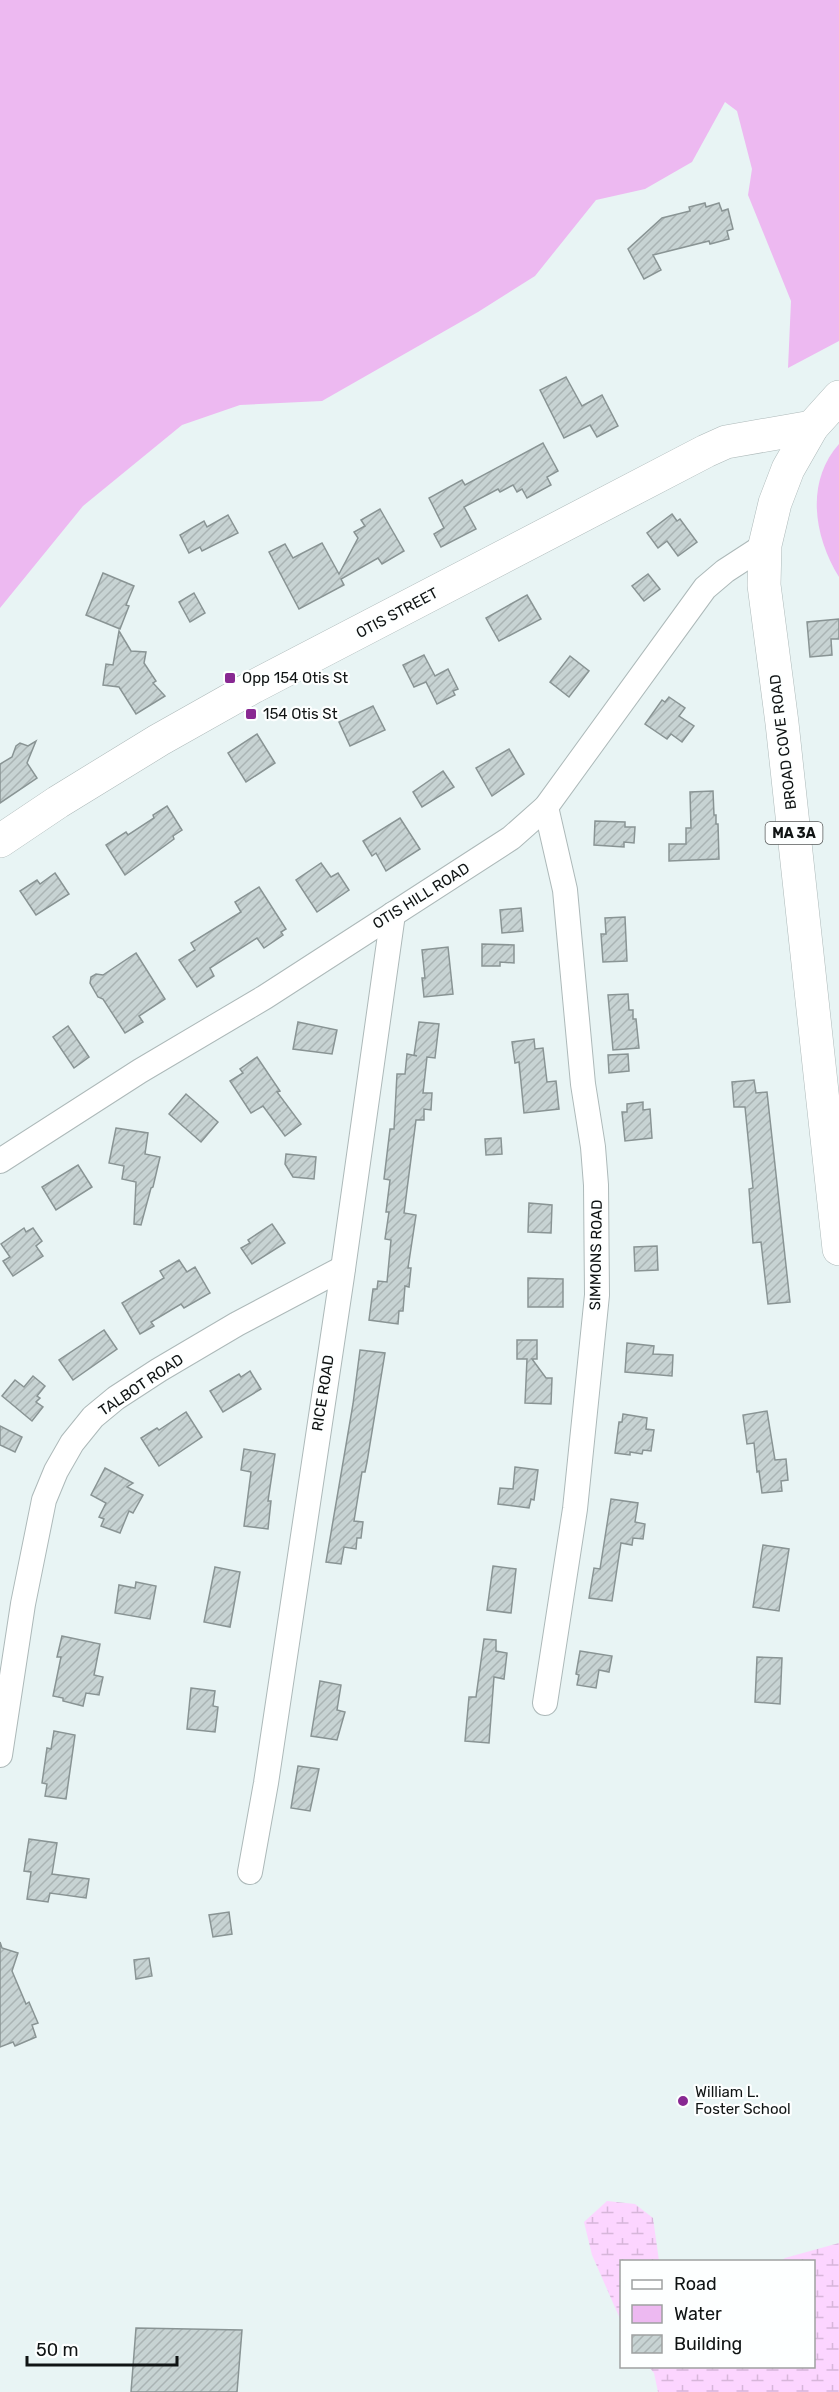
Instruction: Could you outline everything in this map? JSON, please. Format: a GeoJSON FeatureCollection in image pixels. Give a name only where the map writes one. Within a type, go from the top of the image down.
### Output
{"type":"FeatureCollection","features":[{"type":"Feature","properties":{"kind":"street","name":"BROAD COVE ROAD"},"geometry":{"type":"LineString","coordinates":[[839,397],[812,427],[788,469],[775,503],[765,545],[764,585],[782,723],[839,1249]]}},
{"type":"Feature","properties":{"kind":"street","name":"OTIS STREET"},"geometry":{"type":"LineString","coordinates":[[0,841],[159,740],[253,687],[695,456],[726,442],[812,427]]}},
{"type":"Feature","properties":{"kind":"street","name":"OTIS HILL ROAD"},"geometry":{"type":"LineString","coordinates":[[0,1161],[140,1071],[265,997],[511,838],[546,807],[705,588],[725,571],[765,545]]}},
{"type":"Feature","properties":{"kind":"street","name":"SIMMONS ROAD"},"geometry":{"type":"LineString","coordinates":[[545,1703],[575,1509],[597,1295],[598,1265],[596,1185],[583,1084],[564,890],[546,807]]}},
{"type":"Feature","properties":{"kind":"street","name":"RICE ROAD"},"geometry":{"type":"LineString","coordinates":[[250,1872],[266,1783],[343,1268],[393,914]]}},
{"type":"Feature","properties":{"kind":"street","name":"TALBOT ROAD"},"geometry":{"type":"LineString","coordinates":[[0,1755],[23,1604],[44,1500],[56,1471],[72,1443],[93,1417],[116,1398],[159,1370],[237,1324],[343,1268]]}},
{"type":"Feature","properties":{"kind":"green space"},"geometry":{"type":"Polygon","coordinates":[[[607,2201],[635,2204],[653,2218],[659,2260],[620,2260],[620,2319],[592,2255],[584,2222],[607,2201]]]}},
{"type":"Feature","properties":{"kind":"green space"},"geometry":{"type":"Polygon","coordinates":[[[839,2243],[839,2392],[658,2392],[654,2373],[650,2368],[815,2368],[815,2260],[782,2260],[839,2243]]]}},
{"type":"Feature","properties":{"kind":"water"},"geometry":{"type":"Polygon","coordinates":[[[0,0],[839,0],[839,341],[788,368],[791,301],[748,195],[752,169],[737,111],[725,102],[692,162],[645,189],[596,200],[535,276],[478,312],[322,401],[240,405],[182,425],[83,506],[0,608],[0,0]]]}},
{"type":"Feature","properties":{"kind":"water"},"geometry":{"type":"Polygon","coordinates":[[[839,444],[839,577],[830,561],[819,527],[817,492],[828,459],[839,444]]]}},
{"type":"Feature","properties":{"kind":"building"},"geometry":{"type":"Polygon","coordinates":[[[705,203],[706,207],[719,203],[722,211],[728,209],[733,229],[727,231],[729,239],[710,244],[709,241],[653,255],[661,270],[644,279],[628,249],[662,218],[690,211],[689,207],[705,203]]]}},
{"type":"Feature","properties":{"kind":"building"},"geometry":{"type":"Polygon","coordinates":[[[566,377],[582,406],[602,395],[618,426],[597,437],[590,425],[564,438],[540,390],[566,377]]]}},
{"type":"Feature","properties":{"kind":"building"},"geometry":{"type":"Polygon","coordinates":[[[543,443],[558,471],[547,477],[551,485],[527,498],[522,489],[517,492],[513,485],[500,492],[498,489],[464,507],[476,529],[441,547],[434,534],[444,528],[429,498],[462,480],[465,485],[543,443]]]}},
{"type":"Feature","properties":{"kind":"building"},"geometry":{"type":"Polygon","coordinates":[[[380,509],[404,551],[382,564],[378,558],[341,579],[344,585],[299,609],[269,552],[285,544],[293,558],[322,543],[339,574],[358,538],[354,532],[365,526],[361,520],[380,509]]]}},
{"type":"Feature","properties":{"kind":"building"},"geometry":{"type":"Polygon","coordinates":[[[672,514],[677,521],[680,519],[697,542],[678,556],[667,541],[658,548],[647,533],[672,514]]]}},
{"type":"Feature","properties":{"kind":"building"},"geometry":{"type":"Polygon","coordinates":[[[228,515],[238,533],[202,551],[200,547],[189,553],[180,535],[204,521],[207,527],[228,515]]]}},
{"type":"Feature","properties":{"kind":"building"},"geometry":{"type":"Polygon","coordinates":[[[103,573],[134,586],[120,629],[86,615],[103,573]]]}},
{"type":"Feature","properties":{"kind":"building"},"geometry":{"type":"Polygon","coordinates":[[[648,574],[660,589],[644,601],[632,586],[648,574]]]}},
{"type":"Feature","properties":{"kind":"building"},"geometry":{"type":"Polygon","coordinates":[[[194,593],[205,613],[190,622],[179,602],[194,593]]]}},
{"type":"Feature","properties":{"kind":"building"},"geometry":{"type":"Polygon","coordinates":[[[527,595],[541,619],[499,641],[486,618],[527,595]]]}},
{"type":"Feature","properties":{"kind":"building"},"geometry":{"type":"Polygon","coordinates":[[[839,619],[839,639],[831,639],[832,655],[810,657],[807,622],[839,619]]]}},
{"type":"Feature","properties":{"kind":"building"},"geometry":{"type":"Polygon","coordinates":[[[119,631],[131,651],[146,652],[144,663],[156,681],[153,683],[165,696],[136,714],[119,687],[103,685],[106,664],[113,665],[119,631]]]}},
{"type":"Feature","properties":{"kind":"building"},"geometry":{"type":"Polygon","coordinates":[[[424,655],[435,676],[448,669],[458,689],[453,691],[455,695],[437,704],[426,682],[414,687],[403,665],[424,655]]]}},
{"type":"Feature","properties":{"kind":"building"},"geometry":{"type":"Polygon","coordinates":[[[570,656],[589,671],[569,697],[550,682],[570,656]]]}},
{"type":"Feature","properties":{"kind":"building"},"geometry":{"type":"Polygon","coordinates":[[[669,697],[685,708],[679,716],[694,726],[682,742],[671,734],[667,739],[645,724],[662,700],[665,702],[669,697]]]}},
{"type":"Feature","properties":{"kind":"building"},"geometry":{"type":"Polygon","coordinates":[[[373,706],[385,730],[350,746],[339,722],[373,706]]]}},
{"type":"Feature","properties":{"kind":"building"},"geometry":{"type":"Polygon","coordinates":[[[257,734],[275,763],[246,782],[228,753],[257,734]]]}},
{"type":"Feature","properties":{"kind":"building"},"geometry":{"type":"Polygon","coordinates":[[[36,741],[27,763],[37,778],[0,803],[0,764],[12,757],[16,746],[20,743],[28,746],[36,741]]]}},
{"type":"Feature","properties":{"kind":"building"},"geometry":{"type":"Polygon","coordinates":[[[509,749],[524,774],[492,796],[476,768],[509,749]]]}},
{"type":"Feature","properties":{"kind":"building"},"geometry":{"type":"Polygon","coordinates":[[[443,771],[454,787],[422,807],[413,792],[443,771]]]}},
{"type":"Feature","properties":{"kind":"building"},"geometry":{"type":"Polygon","coordinates":[[[713,791],[714,815],[716,815],[716,824],[718,824],[719,859],[669,861],[669,844],[686,844],[686,828],[691,828],[690,792],[713,791]]]}},
{"type":"Feature","properties":{"kind":"building"},"geometry":{"type":"Polygon","coordinates":[[[167,806],[182,830],[173,836],[174,839],[125,875],[106,845],[126,832],[128,835],[154,818],[153,815],[167,806]]]}},
{"type":"Feature","properties":{"kind":"building"},"geometry":{"type":"Polygon","coordinates":[[[400,818],[420,849],[386,871],[376,853],[372,856],[363,841],[400,818]]]}},
{"type":"Feature","properties":{"kind":"building"},"geometry":{"type":"Polygon","coordinates":[[[595,821],[625,822],[625,827],[635,827],[634,843],[624,842],[624,847],[594,845],[595,821]]]}},
{"type":"Feature","properties":{"kind":"building"},"geometry":{"type":"Polygon","coordinates":[[[321,863],[331,877],[338,873],[349,890],[317,912],[296,880],[321,863]]]}},
{"type":"Feature","properties":{"kind":"building"},"geometry":{"type":"Polygon","coordinates":[[[55,873],[69,894],[36,915],[20,891],[37,880],[40,884],[55,873]]]}},
{"type":"Feature","properties":{"kind":"building"},"geometry":{"type":"Polygon","coordinates":[[[259,887],[286,929],[281,932],[283,935],[264,948],[257,938],[210,968],[214,976],[197,987],[179,960],[195,950],[191,943],[241,912],[235,902],[259,887]]]}},
{"type":"Feature","properties":{"kind":"building"},"geometry":{"type":"Polygon","coordinates":[[[521,908],[523,931],[502,933],[500,910],[521,908]]]}},
{"type":"Feature","properties":{"kind":"building"},"geometry":{"type":"Polygon","coordinates":[[[625,917],[627,961],[603,962],[601,934],[606,934],[605,918],[625,917]]]}},
{"type":"Feature","properties":{"kind":"building"},"geometry":{"type":"Polygon","coordinates":[[[482,944],[514,945],[514,963],[500,962],[500,966],[482,966],[482,944]]]}},
{"type":"Feature","properties":{"kind":"building"},"geometry":{"type":"Polygon","coordinates":[[[448,947],[453,994],[424,997],[422,978],[425,978],[422,950],[448,947]]]}},
{"type":"Feature","properties":{"kind":"building"},"geometry":{"type":"Polygon","coordinates":[[[136,953],[165,999],[139,1016],[143,1022],[125,1033],[90,983],[91,977],[96,974],[103,975],[136,953]]]}},
{"type":"Feature","properties":{"kind":"building"},"geometry":{"type":"Polygon","coordinates":[[[628,994],[629,1010],[633,1010],[633,1019],[636,1019],[639,1048],[613,1050],[608,995],[628,994]]]}},
{"type":"Feature","properties":{"kind":"building"},"geometry":{"type":"Polygon","coordinates":[[[298,1022],[337,1030],[332,1054],[293,1049],[298,1022]]]}},
{"type":"Feature","properties":{"kind":"building"},"geometry":{"type":"Polygon","coordinates":[[[419,1022],[439,1024],[435,1058],[427,1057],[423,1093],[432,1093],[431,1110],[424,1109],[424,1120],[416,1120],[404,1213],[416,1215],[408,1268],[411,1268],[409,1287],[405,1286],[403,1311],[399,1311],[398,1324],[369,1320],[373,1289],[377,1289],[378,1281],[387,1282],[391,1240],[385,1239],[390,1180],[384,1179],[390,1129],[394,1129],[397,1074],[405,1074],[407,1054],[417,1056],[414,1055],[419,1022]]]}},
{"type":"Feature","properties":{"kind":"building"},"geometry":{"type":"Polygon","coordinates":[[[68,1026],[89,1057],[74,1068],[53,1037],[68,1026]]]}},
{"type":"Feature","properties":{"kind":"building"},"geometry":{"type":"Polygon","coordinates":[[[534,1039],[535,1049],[543,1048],[547,1082],[556,1081],[559,1109],[524,1113],[519,1062],[515,1063],[512,1042],[534,1039]]]}},
{"type":"Feature","properties":{"kind":"building"},"geometry":{"type":"Polygon","coordinates":[[[628,1054],[629,1071],[609,1073],[608,1055],[628,1054]]]}},
{"type":"Feature","properties":{"kind":"building"},"geometry":{"type":"Polygon","coordinates":[[[257,1057],[280,1091],[277,1092],[301,1124],[285,1136],[263,1106],[251,1113],[230,1081],[243,1073],[240,1069],[257,1057]]]}},
{"type":"Feature","properties":{"kind":"building"},"geometry":{"type":"Polygon","coordinates":[[[754,1080],[756,1093],[767,1092],[790,1302],[768,1304],[761,1242],[753,1243],[749,1189],[753,1188],[745,1107],[734,1107],[732,1082],[754,1080]]]}},
{"type":"Feature","properties":{"kind":"building"},"geometry":{"type":"Polygon","coordinates":[[[186,1094],[218,1122],[201,1142],[169,1114],[186,1094]]]}},
{"type":"Feature","properties":{"kind":"building"},"geometry":{"type":"Polygon","coordinates":[[[643,1102],[643,1110],[650,1109],[652,1138],[625,1141],[622,1112],[627,1112],[627,1104],[643,1102]]]}},
{"type":"Feature","properties":{"kind":"building"},"geometry":{"type":"Polygon","coordinates":[[[116,1128],[148,1133],[145,1154],[160,1157],[141,1225],[134,1224],[136,1182],[122,1179],[124,1166],[109,1163],[116,1128]]]}},
{"type":"Feature","properties":{"kind":"building"},"geometry":{"type":"Polygon","coordinates":[[[501,1138],[502,1154],[486,1155],[485,1139],[501,1138]]]}},
{"type":"Feature","properties":{"kind":"building"},"geometry":{"type":"Polygon","coordinates":[[[286,1154],[316,1157],[314,1179],[293,1177],[285,1164],[286,1154]]]}},
{"type":"Feature","properties":{"kind":"building"},"geometry":{"type":"Polygon","coordinates":[[[78,1165],[92,1187],[56,1210],[42,1187],[78,1165]]]}},
{"type":"Feature","properties":{"kind":"building"},"geometry":{"type":"Polygon","coordinates":[[[529,1203],[552,1205],[551,1233],[528,1232],[529,1203]]]}},
{"type":"Feature","properties":{"kind":"building"},"geometry":{"type":"Polygon","coordinates":[[[272,1224],[285,1243],[252,1264],[241,1248],[250,1243],[248,1240],[272,1224]]]}},
{"type":"Feature","properties":{"kind":"building"},"geometry":{"type":"Polygon","coordinates":[[[24,1228],[26,1232],[33,1228],[42,1241],[36,1246],[43,1256],[13,1276],[3,1261],[10,1257],[1,1244],[24,1228]]]}},
{"type":"Feature","properties":{"kind":"building"},"geometry":{"type":"Polygon","coordinates":[[[657,1246],[658,1270],[635,1271],[634,1247],[657,1246]]]}},
{"type":"Feature","properties":{"kind":"building"},"geometry":{"type":"Polygon","coordinates":[[[179,1260],[187,1272],[195,1267],[210,1293],[184,1308],[181,1304],[151,1322],[154,1326],[140,1334],[122,1303],[164,1278],[160,1271],[179,1260]]]}},
{"type":"Feature","properties":{"kind":"building"},"geometry":{"type":"Polygon","coordinates":[[[528,1278],[563,1279],[563,1307],[528,1307],[528,1278]]]}},
{"type":"Feature","properties":{"kind":"building"},"geometry":{"type":"Polygon","coordinates":[[[104,1330],[117,1349],[73,1380],[59,1360],[104,1330]]]}},
{"type":"Feature","properties":{"kind":"building"},"geometry":{"type":"Polygon","coordinates":[[[517,1340],[537,1340],[537,1359],[532,1359],[546,1378],[552,1378],[551,1404],[525,1403],[527,1359],[517,1359],[517,1340]]]}},
{"type":"Feature","properties":{"kind":"building"},"geometry":{"type":"Polygon","coordinates":[[[627,1343],[654,1346],[653,1354],[673,1355],[672,1376],[625,1372],[627,1343]]]}},
{"type":"Feature","properties":{"kind":"building"},"geometry":{"type":"Polygon","coordinates":[[[360,1350],[385,1353],[367,1462],[365,1472],[362,1472],[354,1521],[363,1522],[361,1538],[357,1538],[356,1549],[344,1547],[341,1564],[326,1562],[360,1350]]]}},
{"type":"Feature","properties":{"kind":"building"},"geometry":{"type":"Polygon","coordinates":[[[250,1371],[261,1389],[223,1412],[210,1391],[239,1374],[241,1377],[250,1371]]]}},
{"type":"Feature","properties":{"kind":"building"},"geometry":{"type":"Polygon","coordinates":[[[33,1376],[45,1386],[37,1396],[40,1398],[36,1402],[43,1407],[32,1421],[2,1396],[15,1380],[24,1387],[33,1376]]]}},
{"type":"Feature","properties":{"kind":"building"},"geometry":{"type":"Polygon","coordinates":[[[767,1411],[775,1460],[786,1459],[788,1480],[781,1481],[782,1491],[762,1493],[754,1443],[747,1444],[743,1415],[767,1411]]]}},
{"type":"Feature","properties":{"kind":"building"},"geometry":{"type":"Polygon","coordinates":[[[186,1412],[202,1437],[159,1466],[141,1438],[157,1428],[159,1430],[186,1412]]]}},
{"type":"Feature","properties":{"kind":"building"},"geometry":{"type":"Polygon","coordinates":[[[623,1414],[647,1418],[646,1429],[654,1430],[651,1451],[643,1450],[642,1454],[630,1452],[630,1455],[615,1453],[619,1422],[622,1422],[623,1414]]]}},
{"type":"Feature","properties":{"kind":"building"},"geometry":{"type":"Polygon","coordinates":[[[0,1426],[22,1437],[15,1452],[0,1445],[0,1426]]]}},
{"type":"Feature","properties":{"kind":"building"},"geometry":{"type":"Polygon","coordinates":[[[244,1449],[275,1454],[268,1501],[271,1501],[268,1529],[244,1526],[251,1472],[241,1470],[244,1449]]]}},
{"type":"Feature","properties":{"kind":"building"},"geometry":{"type":"Polygon","coordinates":[[[515,1467],[538,1470],[534,1500],[531,1499],[529,1508],[498,1504],[500,1488],[513,1489],[515,1467]]]}},
{"type":"Feature","properties":{"kind":"building"},"geometry":{"type":"Polygon","coordinates":[[[105,1468],[133,1483],[127,1487],[143,1495],[133,1513],[129,1511],[120,1533],[101,1526],[104,1519],[99,1517],[106,1503],[91,1495],[105,1468]]]}},
{"type":"Feature","properties":{"kind":"building"},"geometry":{"type":"Polygon","coordinates":[[[611,1499],[638,1503],[635,1522],[645,1524],[643,1539],[633,1538],[632,1545],[621,1543],[612,1601],[589,1598],[594,1568],[600,1569],[611,1499]]]}},
{"type":"Feature","properties":{"kind":"building"},"geometry":{"type":"Polygon","coordinates":[[[763,1545],[789,1549],[779,1611],[753,1607],[763,1545]]]}},
{"type":"Feature","properties":{"kind":"building"},"geometry":{"type":"Polygon","coordinates":[[[493,1566],[516,1569],[511,1613],[487,1610],[493,1566]]]}},
{"type":"Feature","properties":{"kind":"building"},"geometry":{"type":"Polygon","coordinates":[[[215,1567],[240,1572],[230,1627],[204,1622],[215,1567]]]}},
{"type":"Feature","properties":{"kind":"building"},"geometry":{"type":"Polygon","coordinates":[[[136,1582],[156,1586],[150,1619],[115,1613],[119,1585],[135,1588],[136,1582]]]}},
{"type":"Feature","properties":{"kind":"building"},"geometry":{"type":"Polygon","coordinates":[[[62,1636],[100,1644],[94,1675],[103,1677],[99,1695],[86,1693],[83,1706],[53,1696],[61,1657],[57,1657],[62,1636]]]}},
{"type":"Feature","properties":{"kind":"building"},"geometry":{"type":"Polygon","coordinates":[[[484,1639],[496,1640],[496,1651],[507,1653],[504,1679],[494,1677],[489,1743],[465,1741],[469,1697],[476,1697],[484,1639]]]}},
{"type":"Feature","properties":{"kind":"building"},"geometry":{"type":"Polygon","coordinates":[[[580,1651],[612,1656],[609,1672],[599,1670],[596,1688],[577,1685],[579,1675],[576,1674],[580,1651]]]}},
{"type":"Feature","properties":{"kind":"building"},"geometry":{"type":"Polygon","coordinates":[[[757,1657],[782,1658],[780,1704],[755,1702],[757,1657]]]}},
{"type":"Feature","properties":{"kind":"building"},"geometry":{"type":"Polygon","coordinates":[[[320,1681],[341,1685],[337,1710],[345,1712],[337,1740],[311,1736],[320,1681]]]}},
{"type":"Feature","properties":{"kind":"building"},"geometry":{"type":"Polygon","coordinates":[[[191,1688],[215,1691],[213,1706],[218,1707],[215,1732],[187,1729],[191,1688]]]}},
{"type":"Feature","properties":{"kind":"building"},"geometry":{"type":"Polygon","coordinates":[[[54,1731],[75,1735],[66,1799],[45,1796],[47,1784],[42,1783],[47,1748],[51,1749],[54,1731]]]}},
{"type":"Feature","properties":{"kind":"building"},"geometry":{"type":"Polygon","coordinates":[[[298,1766],[319,1769],[310,1811],[291,1808],[298,1766]]]}},
{"type":"Feature","properties":{"kind":"building"},"geometry":{"type":"Polygon","coordinates":[[[29,1839],[57,1843],[52,1874],[89,1879],[86,1898],[50,1893],[48,1902],[27,1899],[31,1872],[24,1871],[29,1839]]]}},
{"type":"Feature","properties":{"kind":"building"},"geometry":{"type":"Polygon","coordinates":[[[229,1912],[232,1934],[213,1937],[209,1915],[229,1912]]]}},
{"type":"Feature","properties":{"kind":"building"},"geometry":{"type":"Polygon","coordinates":[[[0,1942],[2,1948],[18,1953],[12,1971],[26,2004],[29,2002],[38,2023],[32,2025],[36,2037],[15,2046],[13,2042],[0,2047],[0,1942]]]}},
{"type":"Feature","properties":{"kind":"building"},"geometry":{"type":"Polygon","coordinates":[[[149,1958],[152,1976],[136,1979],[134,1960],[149,1958]]]}},
{"type":"Feature","properties":{"kind":"building"},"geometry":{"type":"Polygon","coordinates":[[[136,2328],[242,2330],[237,2392],[131,2392],[136,2328]]]}},
{"type":"Feature","properties":{"kind":"place","name":"Opp 154 Otis St"},"geometry":{"type":"Point","coordinates":[230,678]}},
{"type":"Feature","properties":{"kind":"place","name":"154 Otis St"},"geometry":{"type":"Point","coordinates":[251,714]}},
{"type":"Feature","properties":{"kind":"place","name":"William L. Foster School"},"geometry":{"type":"Point","coordinates":[683,2101]}}]}
